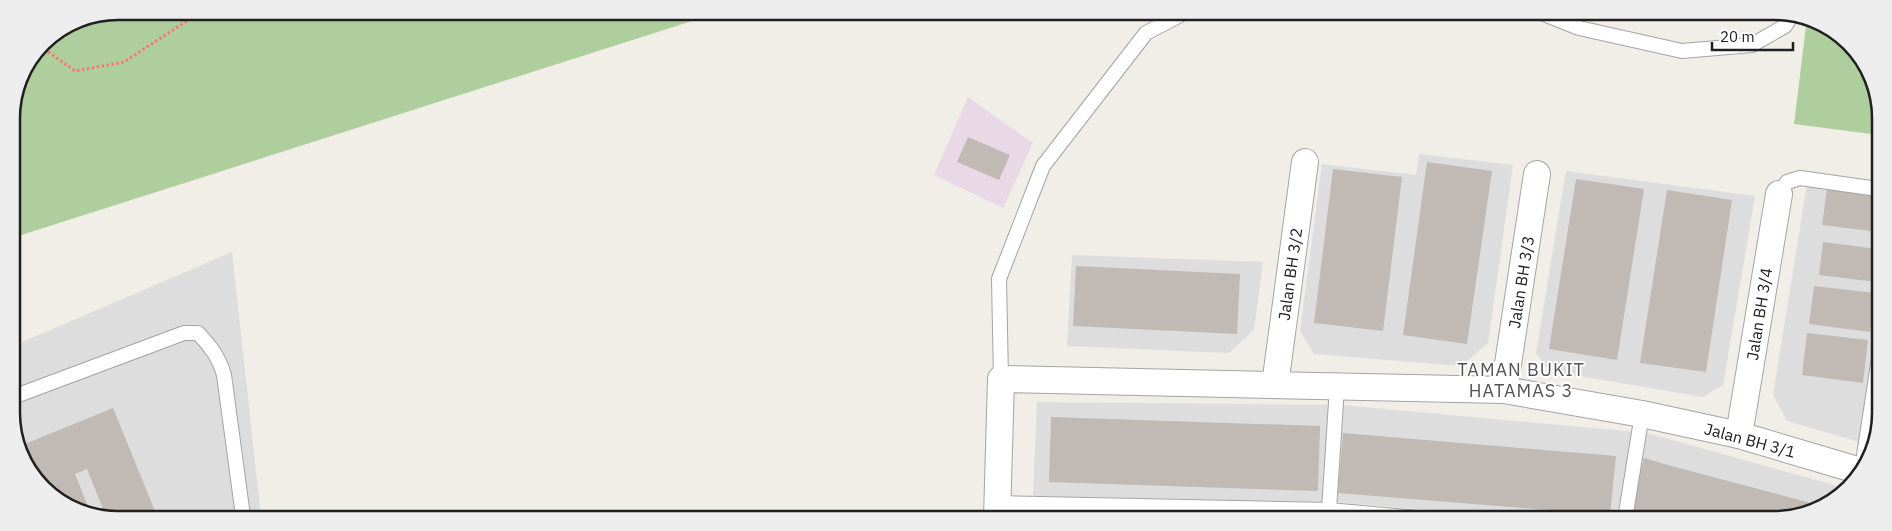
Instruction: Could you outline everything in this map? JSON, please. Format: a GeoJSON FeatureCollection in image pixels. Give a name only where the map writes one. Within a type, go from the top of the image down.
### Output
{"type":"FeatureCollection","features":[{"type":"Feature","properties":{"kind":"street","name":"Jalan BH 3/2"},"geometry":{"type":"LineString","coordinates":[[1276,385],[1305,162]]}},
{"type":"Feature","properties":{"kind":"street","name":"Jalan BH 3/3"},"geometry":{"type":"LineString","coordinates":[[1504,390],[1538,174]]}},
{"type":"Feature","properties":{"kind":"street","name":"Jalan BH 3/4"},"geometry":{"type":"LineString","coordinates":[[1739,435],[1779,194]]}},
{"type":"Feature","properties":{"kind":"street","name":"Jalan BH 3/1"},"geometry":{"type":"LineString","coordinates":[[1001,379],[1504,390],[1642,414],[1739,435],[1854,469]]}},
{"type":"Feature","properties":{"kind":"street"},"geometry":{"type":"LineString","coordinates":[[997,511],[1001,379]]}},
{"type":"Feature","properties":{"kind":"lane"},"geometry":{"type":"LineString","coordinates":[[1001,379],[999,278],[1043,166],[1146,33],[1171,20]]}},
{"type":"Feature","properties":{"kind":"lane"},"geometry":{"type":"LineString","coordinates":[[1559,20],[1579,28],[1682,51],[1752,45],[1786,26],[1789,21]]}},
{"type":"Feature","properties":{"kind":"lane"},"geometry":{"type":"LineString","coordinates":[[1779,194],[1787,182],[1800,178],[1872,188]]}},
{"type":"Feature","properties":{"kind":"lane"},"geometry":{"type":"LineString","coordinates":[[20,394],[184,332],[198,333],[213,350],[220,362],[224,375],[242,511]]}},
{"type":"Feature","properties":{"kind":"lane"},"geometry":{"type":"LineString","coordinates":[[1328,510],[1337,387]]}},
{"type":"Feature","properties":{"kind":"lane"},"geometry":{"type":"LineString","coordinates":[[1865,450],[1872,403]]}},
{"type":"Feature","properties":{"kind":"lane"},"geometry":{"type":"LineString","coordinates":[[1626,511],[1642,414]]}},
{"type":"Feature","properties":{"kind":"lane"},"geometry":{"type":"LineString","coordinates":[[997,511],[1339,511]]}},
{"type":"Feature","properties":{"kind":"path"},"geometry":{"type":"LineString","coordinates":[[47,50],[75,70],[124,62],[188,20]]}},
{"type":"Feature","properties":{"kind":"shaded area"},"geometry":{"type":"Polygon","coordinates":[[[968,97],[1033,143],[1003,208],[934,175],[968,97]]]}},
{"type":"Feature","properties":{"kind":"shaded area"},"geometry":{"type":"Polygon","coordinates":[[[1419,154],[1513,165],[1488,343],[1461,366],[1314,354],[1300,331],[1322,164],[1416,175],[1419,154]]]}},
{"type":"Feature","properties":{"kind":"shaded area"},"geometry":{"type":"Polygon","coordinates":[[[1566,171],[1755,196],[1723,385],[1703,397],[1549,371],[1536,353],[1566,171]]]}},
{"type":"Feature","properties":{"kind":"shaded area"},"geometry":{"type":"Polygon","coordinates":[[[1807,184],[1872,192],[1872,413],[1867,444],[1787,421],[1773,395],[1807,184]]]}},
{"type":"Feature","properties":{"kind":"shaded area"},"geometry":{"type":"Polygon","coordinates":[[[232,252],[260,511],[105,510],[81,504],[58,491],[44,478],[25,444],[20,419],[20,343],[232,252]]]}},
{"type":"Feature","properties":{"kind":"shaded area"},"geometry":{"type":"Polygon","coordinates":[[[1072,255],[1263,262],[1254,330],[1229,353],[1067,346],[1072,255]]]}},
{"type":"Feature","properties":{"kind":"shaded area"},"geometry":{"type":"Polygon","coordinates":[[[1037,402],[1342,405],[1647,433],[1840,486],[1811,504],[1780,511],[1440,511],[1338,502],[1033,496],[1037,402]]]}},
{"type":"Feature","properties":{"kind":"green space"},"geometry":{"type":"Polygon","coordinates":[[[118,20],[695,20],[20,235],[20,112],[27,81],[40,58],[53,44],[69,33],[93,23],[118,20]]]}},
{"type":"Feature","properties":{"kind":"green space"},"geometry":{"type":"Polygon","coordinates":[[[1806,25],[1839,44],[1848,53],[1862,75],[1870,99],[1872,134],[1794,124],[1806,25]]]}},
{"type":"Feature","properties":{"kind":"building"},"geometry":{"type":"Polygon","coordinates":[[[968,137],[1010,155],[999,180],[957,162],[968,137]]]}},
{"type":"Feature","properties":{"kind":"building"},"geometry":{"type":"Polygon","coordinates":[[[1427,162],[1492,171],[1467,344],[1403,335],[1427,162]]]}},
{"type":"Feature","properties":{"kind":"building"},"geometry":{"type":"Polygon","coordinates":[[[1333,169],[1402,177],[1383,331],[1314,323],[1333,169]]]}},
{"type":"Feature","properties":{"kind":"building"},"geometry":{"type":"Polygon","coordinates":[[[1576,179],[1644,189],[1617,360],[1549,349],[1576,179]]]}},
{"type":"Feature","properties":{"kind":"building"},"geometry":{"type":"Polygon","coordinates":[[[1827,189],[1872,195],[1872,231],[1822,225],[1827,189]]]}},
{"type":"Feature","properties":{"kind":"building"},"geometry":{"type":"Polygon","coordinates":[[[1667,190],[1732,200],[1706,372],[1640,363],[1667,190]]]}},
{"type":"Feature","properties":{"kind":"building"},"geometry":{"type":"Polygon","coordinates":[[[1823,242],[1872,248],[1872,282],[1819,275],[1823,242]]]}},
{"type":"Feature","properties":{"kind":"building"},"geometry":{"type":"Polygon","coordinates":[[[1076,266],[1240,274],[1237,334],[1073,326],[1076,266]]]}},
{"type":"Feature","properties":{"kind":"building"},"geometry":{"type":"Polygon","coordinates":[[[1814,286],[1872,293],[1870,332],[1809,324],[1814,286]]]}},
{"type":"Feature","properties":{"kind":"building"},"geometry":{"type":"Polygon","coordinates":[[[1807,333],[1868,340],[1863,383],[1802,375],[1807,333]]]}},
{"type":"Feature","properties":{"kind":"building"},"geometry":{"type":"Polygon","coordinates":[[[113,408],[155,511],[103,510],[87,469],[75,474],[88,506],[69,498],[44,478],[25,444],[113,408]]]}},
{"type":"Feature","properties":{"kind":"building"},"geometry":{"type":"Polygon","coordinates":[[[1051,417],[1320,426],[1318,491],[1049,482],[1051,417]]]}},
{"type":"Feature","properties":{"kind":"building"},"geometry":{"type":"Polygon","coordinates":[[[1343,433],[1616,456],[1610,511],[1561,511],[1338,493],[1343,433]]]}},
{"type":"Feature","properties":{"kind":"building"},"geometry":{"type":"Polygon","coordinates":[[[1644,458],[1812,503],[1780,511],[1629,511],[1644,458]]]}},
{"type":"Feature","properties":{"kind":"district","name":"TAMAN BUKIT HATAMAS 3"},"geometry":{"type":"Point","coordinates":[1521,379]}}]}
